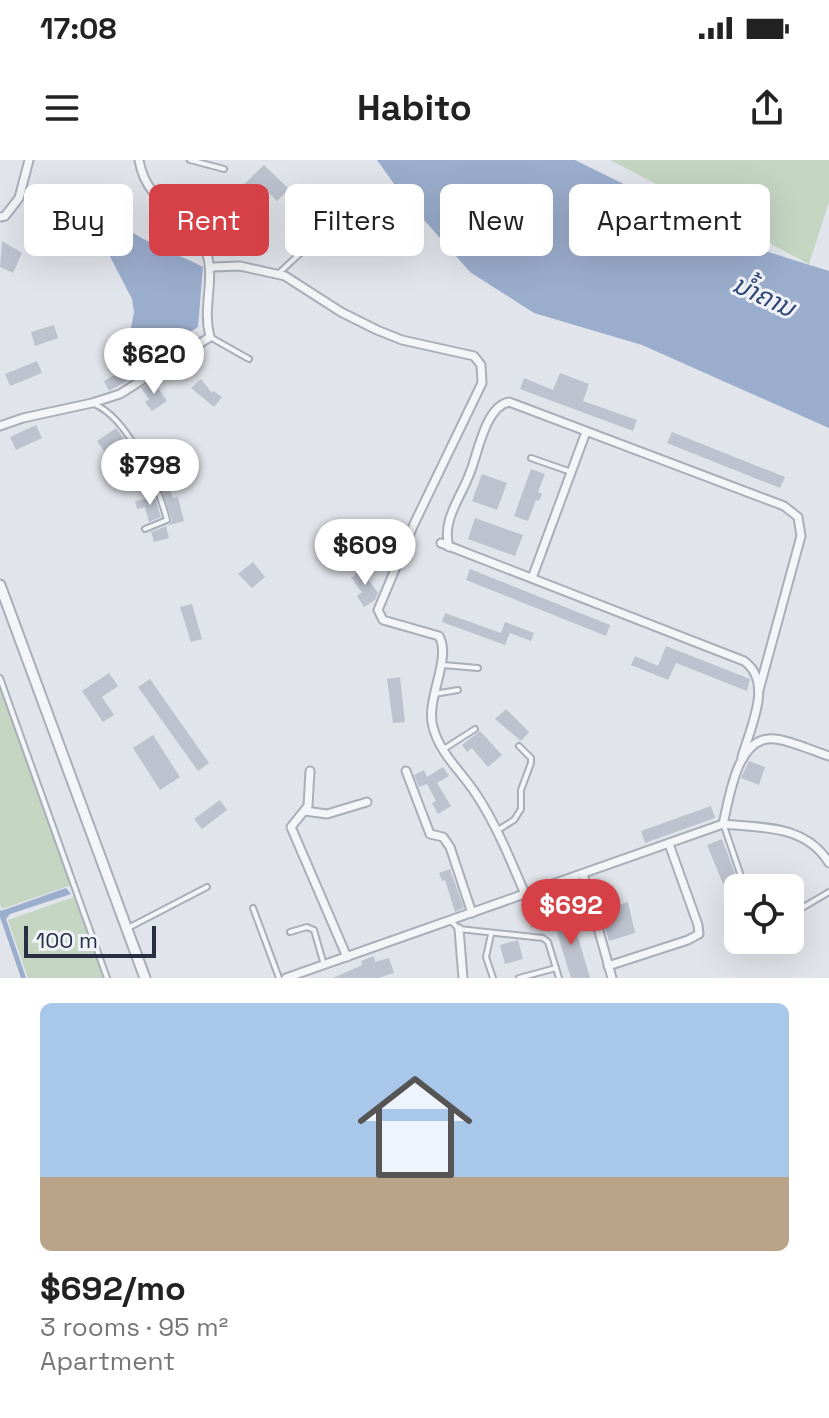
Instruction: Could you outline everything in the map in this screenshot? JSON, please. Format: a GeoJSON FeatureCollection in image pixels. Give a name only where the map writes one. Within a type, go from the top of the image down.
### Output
{"type":"FeatureCollection","features":[{"type":"Feature","properties":{"kind":"street"},"geometry":{"type":"LineString","coordinates":[[0,217],[5,216],[19,198],[29,160]]}},
{"type":"Feature","properties":{"kind":"street"},"geometry":{"type":"LineString","coordinates":[[0,426],[120,394],[210,337],[205,323],[212,267],[202,239],[186,220],[151,192],[139,160]]}},
{"type":"Feature","properties":{"kind":"street"},"geometry":{"type":"LineString","coordinates":[[212,267],[240,266],[279,273],[341,312],[377,330],[402,340],[474,356],[481,365],[482,383],[412,528],[378,610],[383,620],[439,636],[443,645],[431,718],[442,750],[476,794],[525,894]]}},
{"type":"Feature","properties":{"kind":"street"},"geometry":{"type":"LineString","coordinates":[[723,824],[801,536],[798,517],[784,506],[509,402],[502,404],[486,426],[471,472],[450,518],[445,545],[744,661],[754,667],[759,678],[759,690]]}},
{"type":"Feature","properties":{"kind":"street"},"geometry":{"type":"LineString","coordinates":[[532,578],[586,432]]}},
{"type":"Feature","properties":{"kind":"street"},"geometry":{"type":"LineString","coordinates":[[0,585],[145,978]]}},
{"type":"Feature","properties":{"kind":"street"},"geometry":{"type":"LineString","coordinates":[[742,757],[758,742],[772,739],[829,756]]}},
{"type":"Feature","properties":{"kind":"street"},"geometry":{"type":"LineString","coordinates":[[310,771],[310,799],[305,811],[293,823],[292,830],[347,957]]}},
{"type":"Feature","properties":{"kind":"street"},"geometry":{"type":"LineString","coordinates":[[406,771],[430,834],[443,837],[450,847],[472,913]]}},
{"type":"Feature","properties":{"kind":"street"},"geometry":{"type":"LineString","coordinates":[[305,811],[327,814],[367,802]]}},
{"type":"Feature","properties":{"kind":"street"},"geometry":{"type":"LineString","coordinates":[[292,977],[723,824],[768,828],[799,835],[816,845],[829,863]]}},
{"type":"Feature","properties":{"kind":"street"},"geometry":{"type":"LineString","coordinates":[[608,966],[699,934],[669,844]]}},
{"type":"Feature","properties":{"kind":"street"},"geometry":{"type":"LineString","coordinates":[[583,874],[612,978]]}},
{"type":"Feature","properties":{"kind":"street"},"geometry":{"type":"LineString","coordinates":[[459,929],[463,978]]}},
{"type":"Feature","properties":{"kind":"lane"},"geometry":{"type":"LineString","coordinates":[[190,160],[224,169]]}},
{"type":"Feature","properties":{"kind":"lane"},"geometry":{"type":"LineString","coordinates":[[279,273],[297,256]]}},
{"type":"Feature","properties":{"kind":"lane"},"geometry":{"type":"LineString","coordinates":[[210,337],[249,359]]}},
{"type":"Feature","properties":{"kind":"lane"},"geometry":{"type":"LineString","coordinates":[[92,403],[105,409],[147,463],[167,520],[145,529]]}},
{"type":"Feature","properties":{"kind":"lane"},"geometry":{"type":"LineString","coordinates":[[531,458],[571,472]]}},
{"type":"Feature","properties":{"kind":"lane"},"geometry":{"type":"LineString","coordinates":[[440,664],[478,668]]}},
{"type":"Feature","properties":{"kind":"lane"},"geometry":{"type":"LineString","coordinates":[[0,678],[107,978]]}},
{"type":"Feature","properties":{"kind":"lane"},"geometry":{"type":"LineString","coordinates":[[434,694],[458,690]]}},
{"type":"Feature","properties":{"kind":"lane"},"geometry":{"type":"LineString","coordinates":[[442,750],[475,729]]}},
{"type":"Feature","properties":{"kind":"lane"},"geometry":{"type":"LineString","coordinates":[[495,831],[514,820],[521,809],[521,790],[531,758],[519,746]]}},
{"type":"Feature","properties":{"kind":"lane"},"geometry":{"type":"LineString","coordinates":[[723,824],[740,874]]}},
{"type":"Feature","properties":{"kind":"lane"},"geometry":{"type":"LineString","coordinates":[[127,929],[207,887]]}},
{"type":"Feature","properties":{"kind":"lane"},"geometry":{"type":"LineString","coordinates":[[804,907],[829,892]]}},
{"type":"Feature","properties":{"kind":"lane"},"geometry":{"type":"LineString","coordinates":[[253,908],[279,978]]}},
{"type":"Feature","properties":{"kind":"lane"},"geometry":{"type":"LineString","coordinates":[[450,920],[459,929],[543,938],[548,942],[559,978]]}},
{"type":"Feature","properties":{"kind":"lane"},"geometry":{"type":"LineString","coordinates":[[290,932],[307,927],[314,930],[324,965]]}},
{"type":"Feature","properties":{"kind":"lane"},"geometry":{"type":"LineString","coordinates":[[491,934],[486,957],[493,978]]}},
{"type":"Feature","properties":{"kind":"lane"},"geometry":{"type":"LineString","coordinates":[[519,978],[556,968]]}},
{"type":"Feature","properties":{"kind":"green space"},"geometry":{"type":"Polygon","coordinates":[[[610,160],[829,160],[829,202],[809,264],[770,244],[770,184],[656,184],[610,160]]]}},
{"type":"Feature","properties":{"kind":"green space"},"geometry":{"type":"Polygon","coordinates":[[[0,687],[71,885],[2,909],[0,904],[0,687]]]}},
{"type":"Feature","properties":{"kind":"green space"},"geometry":{"type":"Polygon","coordinates":[[[74,897],[103,978],[28,978],[8,920],[74,897]]]}},
{"type":"Feature","properties":{"kind":"water","name":"ນ້ຳຄານ"},"geometry":{"type":"Polygon","coordinates":[[[377,160],[575,160],[624,184],[569,184],[569,256],[770,256],[770,253],[829,271],[829,428],[642,345],[534,313],[470,272],[456,256],[553,256],[553,184],[440,184],[440,238],[424,220],[424,184],[394,184],[377,160]]]}},
{"type":"Feature","properties":{"kind":"water"},"geometry":{"type":"Polygon","coordinates":[[[133,233],[149,241],[149,256],[180,256],[203,267],[198,327],[182,335],[153,342],[136,339],[130,333],[134,312],[132,299],[110,256],[133,256],[133,233]]]}},
{"type":"Feature","properties":{"kind":"water"},"geometry":{"type":"Polygon","coordinates":[[[66,888],[71,894],[10,914],[6,919],[26,978],[21,978],[0,909],[66,888]]]}},
{"type":"Feature","properties":{"kind":"building"},"geometry":{"type":"Polygon","coordinates":[[[264,165],[285,185],[285,193],[277,201],[269,193],[269,184],[244,184],[264,165]]]}},
{"type":"Feature","properties":{"kind":"building"},"geometry":{"type":"Polygon","coordinates":[[[2,241],[22,253],[13,273],[0,267],[2,241]]]}},
{"type":"Feature","properties":{"kind":"building"},"geometry":{"type":"Polygon","coordinates":[[[54,325],[58,338],[35,346],[31,332],[54,325]]]}},
{"type":"Feature","properties":{"kind":"building"},"geometry":{"type":"Polygon","coordinates":[[[37,361],[42,373],[10,386],[5,374],[37,361]]]}},
{"type":"Feature","properties":{"kind":"building"},"geometry":{"type":"Polygon","coordinates":[[[138,362],[144,371],[109,391],[104,381],[138,362]]]}},
{"type":"Feature","properties":{"kind":"building"},"geometry":{"type":"Polygon","coordinates":[[[560,373],[589,384],[583,401],[637,420],[633,431],[520,389],[524,378],[553,390],[560,373]]]}},
{"type":"Feature","properties":{"kind":"building"},"geometry":{"type":"Polygon","coordinates":[[[201,379],[212,393],[222,397],[214,407],[191,388],[201,379]]]}},
{"type":"Feature","properties":{"kind":"building"},"geometry":{"type":"Polygon","coordinates":[[[153,381],[167,401],[152,411],[145,402],[149,399],[141,388],[153,381]]]}},
{"type":"Feature","properties":{"kind":"building"},"geometry":{"type":"Polygon","coordinates":[[[36,425],[42,438],[16,450],[10,437],[36,425]]]}},
{"type":"Feature","properties":{"kind":"building"},"geometry":{"type":"Polygon","coordinates":[[[116,428],[125,440],[106,454],[97,441],[116,428]]]}},
{"type":"Feature","properties":{"kind":"building"},"geometry":{"type":"Polygon","coordinates":[[[672,432],[785,477],[780,488],[667,443],[672,432]]]}},
{"type":"Feature","properties":{"kind":"building"},"geometry":{"type":"Polygon","coordinates":[[[162,469],[173,498],[178,497],[184,521],[168,526],[172,520],[155,472],[162,469]]]}},
{"type":"Feature","properties":{"kind":"building"},"geometry":{"type":"Polygon","coordinates":[[[531,469],[545,474],[538,492],[542,494],[539,501],[536,500],[528,521],[514,516],[531,469]]]}},
{"type":"Feature","properties":{"kind":"building"},"geometry":{"type":"Polygon","coordinates":[[[482,474],[507,483],[497,510],[472,501],[482,474]]]}},
{"type":"Feature","properties":{"kind":"building"},"geometry":{"type":"Polygon","coordinates":[[[153,492],[161,517],[149,522],[145,507],[137,509],[135,501],[146,499],[144,494],[153,492]]]}},
{"type":"Feature","properties":{"kind":"building"},"geometry":{"type":"Polygon","coordinates":[[[475,518],[523,535],[515,556],[468,539],[475,518]]]}},
{"type":"Feature","properties":{"kind":"building"},"geometry":{"type":"Polygon","coordinates":[[[166,526],[169,538],[154,542],[151,532],[166,526]]]}},
{"type":"Feature","properties":{"kind":"building"},"geometry":{"type":"Polygon","coordinates":[[[253,562],[265,577],[252,588],[238,574],[253,562]]]}},
{"type":"Feature","properties":{"kind":"building"},"geometry":{"type":"Polygon","coordinates":[[[366,566],[373,574],[367,578],[378,593],[375,600],[364,607],[357,596],[362,592],[351,578],[366,566]]]}},
{"type":"Feature","properties":{"kind":"building"},"geometry":{"type":"Polygon","coordinates":[[[470,569],[610,625],[606,636],[466,580],[470,569]]]}},
{"type":"Feature","properties":{"kind":"building"},"geometry":{"type":"Polygon","coordinates":[[[192,604],[202,639],[191,642],[180,607],[192,604]]]}},
{"type":"Feature","properties":{"kind":"building"},"geometry":{"type":"Polygon","coordinates":[[[445,613],[501,633],[505,622],[534,633],[531,641],[510,633],[505,645],[442,622],[445,613]]]}},
{"type":"Feature","properties":{"kind":"building"},"geometry":{"type":"Polygon","coordinates":[[[666,646],[750,679],[747,691],[676,663],[668,680],[631,665],[635,656],[658,666],[666,646]]]}},
{"type":"Feature","properties":{"kind":"building"},"geometry":{"type":"Polygon","coordinates":[[[109,673],[118,686],[102,697],[114,715],[103,722],[82,691],[109,673]]]}},
{"type":"Feature","properties":{"kind":"building"},"geometry":{"type":"Polygon","coordinates":[[[400,677],[405,722],[393,723],[387,679],[400,677]]]}},
{"type":"Feature","properties":{"kind":"building"},"geometry":{"type":"Polygon","coordinates":[[[150,679],[209,763],[198,771],[138,687],[150,679]]]}},
{"type":"Feature","properties":{"kind":"building"},"geometry":{"type":"Polygon","coordinates":[[[506,709],[529,732],[521,741],[495,719],[506,709]]]}},
{"type":"Feature","properties":{"kind":"building"},"geometry":{"type":"Polygon","coordinates":[[[480,731],[502,755],[488,767],[472,748],[467,752],[462,745],[480,731]]]}},
{"type":"Feature","properties":{"kind":"building"},"geometry":{"type":"Polygon","coordinates":[[[153,735],[180,777],[160,790],[133,748],[153,735]]]}},
{"type":"Feature","properties":{"kind":"building"},"geometry":{"type":"Polygon","coordinates":[[[749,761],[765,767],[759,785],[741,778],[749,761]]]}},
{"type":"Feature","properties":{"kind":"building"},"geometry":{"type":"Polygon","coordinates":[[[443,767],[449,776],[437,783],[451,806],[438,814],[432,803],[436,801],[427,784],[419,787],[414,775],[424,770],[427,777],[443,767]]]}},
{"type":"Feature","properties":{"kind":"building"},"geometry":{"type":"Polygon","coordinates":[[[220,800],[227,810],[202,829],[194,819],[220,800]]]}},
{"type":"Feature","properties":{"kind":"building"},"geometry":{"type":"Polygon","coordinates":[[[711,806],[715,818],[645,843],[641,831],[711,806]]]}},
{"type":"Feature","properties":{"kind":"building"},"geometry":{"type":"Polygon","coordinates":[[[722,839],[735,874],[724,874],[724,884],[723,884],[707,845],[722,839]]]}},
{"type":"Feature","properties":{"kind":"building"},"geometry":{"type":"Polygon","coordinates":[[[450,869],[464,908],[455,912],[445,880],[442,881],[439,873],[450,869]]]}},
{"type":"Feature","properties":{"kind":"building"},"geometry":{"type":"Polygon","coordinates":[[[628,902],[635,933],[609,941],[603,920],[615,916],[612,907],[628,902]]]}},
{"type":"Feature","properties":{"kind":"building"},"geometry":{"type":"Polygon","coordinates":[[[546,906],[550,922],[531,928],[526,911],[546,906]]]}},
{"type":"Feature","properties":{"kind":"building"},"geometry":{"type":"Polygon","coordinates":[[[571,914],[590,978],[571,978],[553,920],[571,914]]]}},
{"type":"Feature","properties":{"kind":"building"},"geometry":{"type":"Polygon","coordinates":[[[518,940],[523,959],[505,964],[500,945],[518,940]]]}},
{"type":"Feature","properties":{"kind":"building"},"geometry":{"type":"Polygon","coordinates":[[[374,956],[375,962],[389,958],[394,973],[378,978],[333,978],[362,965],[361,961],[374,956]]]}}]}
